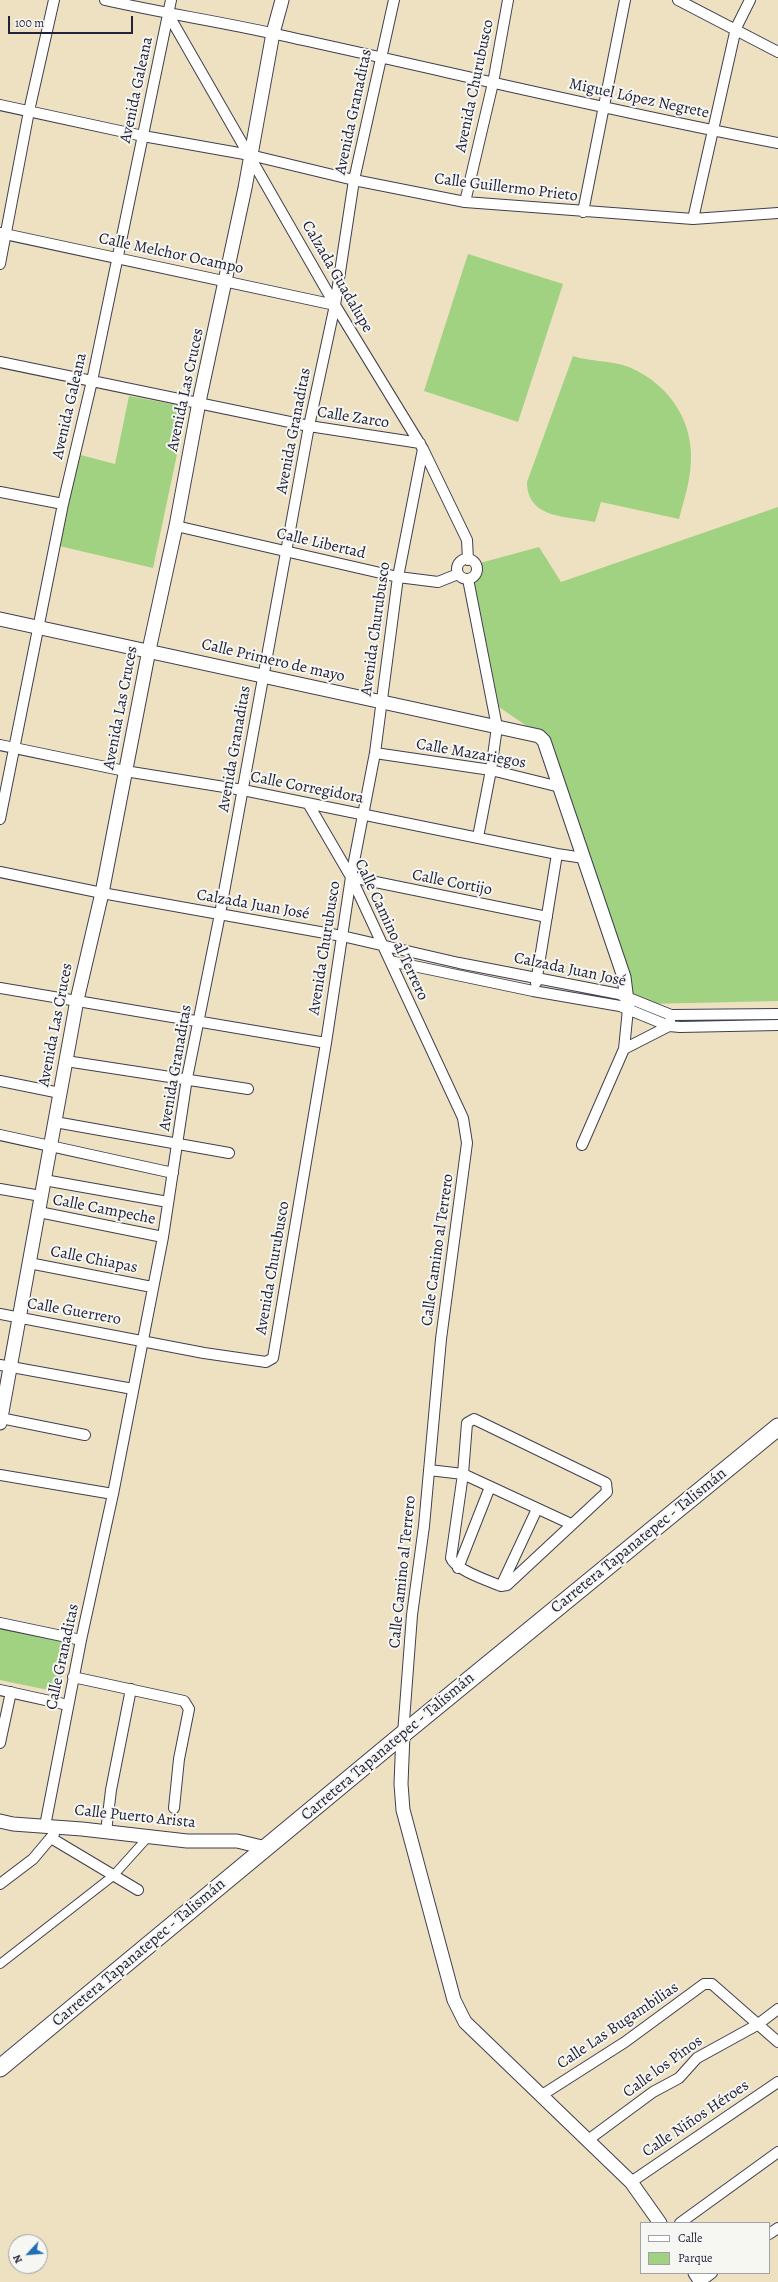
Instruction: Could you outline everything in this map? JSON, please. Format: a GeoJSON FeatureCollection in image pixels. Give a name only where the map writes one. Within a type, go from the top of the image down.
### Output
{"type":"FeatureCollection","features":[{"type":"Feature","properties":{"kind":"highway","name":"Carretera Tapanatepec - Talismán"},"geometry":{"type":"LineString","coordinates":[[0,2081],[778,1427]]}},
{"type":"Feature","properties":{"kind":"highway","name":"Carretera Tapanatepec - Talismán"},"geometry":{"type":"LineString","coordinates":[[0,2068],[266,1848],[403,1741],[778,1440]]}},
{"type":"Feature","properties":{"kind":"street"},"geometry":{"type":"LineString","coordinates":[[0,264],[3,233],[54,0]]}},
{"type":"Feature","properties":{"kind":"street"},"geometry":{"type":"LineString","coordinates":[[105,0],[168,14],[273,33]]}},
{"type":"Feature","properties":{"kind":"street","name":"Avenida Galeana"},"geometry":{"type":"LineString","coordinates":[[0,819],[63,504],[92,382],[170,0]]}},
{"type":"Feature","properties":{"kind":"street","name":"Avenida Las Cruces"},"geometry":{"type":"LineString","coordinates":[[0,1420],[5,1366],[19,1317],[76,1000],[102,893],[149,650],[176,526],[199,402],[226,280],[273,33],[282,0]]}},
{"type":"Feature","properties":{"kind":"street","name":"Avenida Granaditas"},"geometry":{"type":"LineString","coordinates":[[133,1389],[163,1237],[187,1078],[220,914],[309,426],[335,305],[354,180],[394,0]]}},
{"type":"Feature","properties":{"kind":"street","name":"Avenida Churubusco"},"geometry":{"type":"LineString","coordinates":[[465,202],[493,83],[508,0]]}},
{"type":"Feature","properties":{"kind":"street"},"geometry":{"type":"LineString","coordinates":[[583,212],[625,0]]}},
{"type":"Feature","properties":{"kind":"street"},"geometry":{"type":"LineString","coordinates":[[677,0],[736,28],[778,52]]}},
{"type":"Feature","properties":{"kind":"street"},"geometry":{"type":"LineString","coordinates":[[693,219],[736,28],[750,0]]}},
{"type":"Feature","properties":{"kind":"street","name":"Calzada Guadalupe"},"geometry":{"type":"LineString","coordinates":[[168,14],[335,305],[421,446],[467,540],[468,560]]}},
{"type":"Feature","properties":{"kind":"street","name":"Miguel López Negrete"},"geometry":{"type":"LineString","coordinates":[[273,33],[493,83],[778,143]]}},
{"type":"Feature","properties":{"kind":"street","name":"Calle Guillermo Prieto"},"geometry":{"type":"LineString","coordinates":[[0,105],[143,136],[250,155],[354,180],[465,202],[693,219],[778,213]]}},
{"type":"Feature","properties":{"kind":"street","name":"Calle Melchor Ocampo"},"geometry":{"type":"LineString","coordinates":[[3,233],[226,280],[335,305]]}},
{"type":"Feature","properties":{"kind":"street","name":"Calle Zarco"},"geometry":{"type":"LineString","coordinates":[[0,362],[309,426],[421,446]]}},
{"type":"Feature","properties":{"kind":"street","name":"Avenida Churubusco"},"geometry":{"type":"LineString","coordinates":[[273,1358],[326,1043],[351,877],[365,815],[375,753],[380,703],[398,577],[421,446]]}},
{"type":"Feature","properties":{"kind":"street"},"geometry":{"type":"LineString","coordinates":[[0,492],[63,504]]}},
{"type":"Feature","properties":{"kind":"street","name":"Calle Libertad"},"geometry":{"type":"LineString","coordinates":[[176,526],[398,577],[438,582],[458,574]]}},
{"type":"Feature","properties":{"kind":"street"},"geometry":{"type":"LineString","coordinates":[[462,560],[468,560],[474,563],[476,569],[474,576],[468,579],[462,578],[458,574],[458,564],[462,560]]}},
{"type":"Feature","properties":{"kind":"street"},"geometry":{"type":"LineString","coordinates":[[468,579],[497,727],[491,770],[478,837]]}},
{"type":"Feature","properties":{"kind":"street","name":"Calle Primero de mayo"},"geometry":{"type":"LineString","coordinates":[[0,619],[149,650],[380,703],[539,736],[544,741],[560,788]]}},
{"type":"Feature","properties":{"kind":"street","name":"Calle Corregidora"},"geometry":{"type":"LineString","coordinates":[[0,745],[126,771],[243,790],[309,805],[584,858]]}},
{"type":"Feature","properties":{"kind":"street","name":"Calle Mazariegos"},"geometry":{"type":"LineString","coordinates":[[375,753],[491,770],[560,788]]}},
{"type":"Feature","properties":{"kind":"street"},"geometry":{"type":"LineString","coordinates":[[560,788],[633,1004],[624,1049],[582,1145]]}},
{"type":"Feature","properties":{"kind":"street","name":"Calle Camino al Terrero"},"geometry":{"type":"LineString","coordinates":[[309,805],[351,877],[463,1118],[467,1143],[441,1338],[424,1526],[412,1615],[403,1741]]}},
{"type":"Feature","properties":{"kind":"street"},"geometry":{"type":"LineString","coordinates":[[534,991],[557,854]]}},
{"type":"Feature","properties":{"kind":"street","name":"Calzada Juan José"},"geometry":{"type":"LineString","coordinates":[[0,872],[102,893],[342,936],[460,963],[537,977],[633,1004]]}},
{"type":"Feature","properties":{"kind":"street","name":"Calle Cortijo"},"geometry":{"type":"LineString","coordinates":[[351,877],[547,917]]}},
{"type":"Feature","properties":{"kind":"street","name":"Calzada Juan José"},"geometry":{"type":"LineString","coordinates":[[390,961],[534,991],[633,1004]]}},
{"type":"Feature","properties":{"kind":"street"},"geometry":{"type":"LineString","coordinates":[[0,988],[76,1000],[199,1023],[326,1043]]}},
{"type":"Feature","properties":{"kind":"street"},"geometry":{"type":"LineString","coordinates":[[633,1004],[671,1015],[778,1014]]}},
{"type":"Feature","properties":{"kind":"street"},"geometry":{"type":"LineString","coordinates":[[633,1004],[669,1026],[778,1025]]}},
{"type":"Feature","properties":{"kind":"street"},"geometry":{"type":"LineString","coordinates":[[669,1026],[671,1015]]}},
{"type":"Feature","properties":{"kind":"street"},"geometry":{"type":"LineString","coordinates":[[624,1049],[669,1026]]}},
{"type":"Feature","properties":{"kind":"street"},"geometry":{"type":"LineString","coordinates":[[66,1061],[187,1078],[248,1089]]}},
{"type":"Feature","properties":{"kind":"street"},"geometry":{"type":"LineString","coordinates":[[0,1081],[60,1093]]}},
{"type":"Feature","properties":{"kind":"street"},"geometry":{"type":"LineString","coordinates":[[55,1122],[229,1153]]}},
{"type":"Feature","properties":{"kind":"street"},"geometry":{"type":"LineString","coordinates":[[0,1135],[173,1173]]}},
{"type":"Feature","properties":{"kind":"street"},"geometry":{"type":"LineString","coordinates":[[44,1180],[168,1202]]}},
{"type":"Feature","properties":{"kind":"street"},"geometry":{"type":"LineString","coordinates":[[0,1189],[41,1196]]}},
{"type":"Feature","properties":{"kind":"street","name":"Calle Campeche"},"geometry":{"type":"LineString","coordinates":[[38,1212],[163,1237]]}},
{"type":"Feature","properties":{"kind":"street","name":"Calle Chiapas"},"geometry":{"type":"LineString","coordinates":[[29,1263],[152,1288]]}},
{"type":"Feature","properties":{"kind":"street","name":"Calle Guerrero"},"geometry":{"type":"LineString","coordinates":[[0,1314],[204,1353],[266,1362],[273,1358]]}},
{"type":"Feature","properties":{"kind":"street"},"geometry":{"type":"LineString","coordinates":[[5,1366],[133,1389]]}},
{"type":"Feature","properties":{"kind":"street","name":"Calle Granaditas"},"geometry":{"type":"LineString","coordinates":[[45,1826],[68,1704],[113,1494],[133,1389]]}},
{"type":"Feature","properties":{"kind":"street"},"geometry":{"type":"LineString","coordinates":[[474,1419],[606,1484],[607,1492],[570,1524],[507,1585],[501,1586],[458,1568],[451,1558],[463,1474],[467,1423],[474,1419]]}},
{"type":"Feature","properties":{"kind":"street"},"geometry":{"type":"LineString","coordinates":[[0,1420],[85,1435]]}},
{"type":"Feature","properties":{"kind":"street"},"geometry":{"type":"LineString","coordinates":[[429,1470],[463,1474],[570,1524]]}},
{"type":"Feature","properties":{"kind":"street"},"geometry":{"type":"LineString","coordinates":[[0,1475],[113,1494]]}},
{"type":"Feature","properties":{"kind":"street"},"geometry":{"type":"LineString","coordinates":[[458,1568],[490,1487]]}},
{"type":"Feature","properties":{"kind":"street"},"geometry":{"type":"LineString","coordinates":[[501,1586],[537,1509]]}},
{"type":"Feature","properties":{"kind":"street"},"geometry":{"type":"LineString","coordinates":[[0,1623],[81,1640]]}},
{"type":"Feature","properties":{"kind":"street"},"geometry":{"type":"LineString","coordinates":[[74,1677],[184,1701],[189,1709],[179,1759],[174,1808]]}},
{"type":"Feature","properties":{"kind":"street"},"geometry":{"type":"LineString","coordinates":[[106,1832],[111,1790],[131,1689]]}},
{"type":"Feature","properties":{"kind":"street"},"geometry":{"type":"LineString","coordinates":[[0,1690],[68,1704]]}},
{"type":"Feature","properties":{"kind":"street"},"geometry":{"type":"LineString","coordinates":[[0,1743],[11,1692]]}},
{"type":"Feature","properties":{"kind":"street"},"geometry":{"type":"LineString","coordinates":[[403,1741],[401,1784],[403,1810],[454,2000],[465,2022],[631,2182],[659,2222]]}},
{"type":"Feature","properties":{"kind":"street","name":"Calle Puerto Arista"},"geometry":{"type":"LineString","coordinates":[[0,1821],[13,1824],[59,1827],[187,1841],[237,1841],[266,1848]]}},
{"type":"Feature","properties":{"kind":"street"},"geometry":{"type":"LineString","coordinates":[[0,1884],[33,1859],[59,1827]]}},
{"type":"Feature","properties":{"kind":"street"},"geometry":{"type":"LineString","coordinates":[[0,1964],[113,1876],[149,1836]]}},
{"type":"Feature","properties":{"kind":"street"},"geometry":{"type":"LineString","coordinates":[[51,1838],[138,1890]]}},
{"type":"Feature","properties":{"kind":"street","name":"Calle Las Bugambilias"},"geometry":{"type":"LineString","coordinates":[[542,2095],[625,2042],[704,1984],[712,1984],[756,2025]]}},
{"type":"Feature","properties":{"kind":"street","name":"Calle los Pinos"},"geometry":{"type":"LineString","coordinates":[[588,2140],[653,2092],[679,2078],[697,2058],[756,2025],[778,2009]]}},
{"type":"Feature","properties":{"kind":"street"},"geometry":{"type":"LineString","coordinates":[[756,2025],[778,2042]]}},
{"type":"Feature","properties":{"kind":"street","name":"Calle Niños Héroes"},"geometry":{"type":"LineString","coordinates":[[631,2182],[778,2082]]}},
{"type":"Feature","properties":{"kind":"street"},"geometry":{"type":"LineString","coordinates":[[681,2222],[778,2152]]}},
{"type":"Feature","properties":{"kind":"street"},"geometry":{"type":"LineString","coordinates":[[699,2279],[710,2274]]}},
{"type":"Feature","properties":{"kind":"green space"},"geometry":{"type":"Polygon","coordinates":[[[468,254],[563,284],[518,422],[424,391],[468,254]]]}},
{"type":"Feature","properties":{"kind":"green space"},"geometry":{"type":"Polygon","coordinates":[[[573,356],[615,363],[629,367],[657,384],[669,396],[678,409],[685,423],[691,455],[688,484],[679,519],[601,502],[595,522],[550,514],[534,503],[529,494],[527,482],[573,356]]]}},
{"type":"Feature","properties":{"kind":"green space"},"geometry":{"type":"Polygon","coordinates":[[[129,396],[187,407],[153,568],[55,545],[73,453],[115,464],[129,396]]]}},
{"type":"Feature","properties":{"kind":"green space"},"geometry":{"type":"Polygon","coordinates":[[[778,507],[778,1001],[647,1004],[620,987],[603,926],[534,731],[499,707],[486,641],[471,584],[480,563],[539,547],[561,582],[778,507]]]}},
{"type":"Feature","properties":{"kind":"green space"},"geometry":{"type":"Polygon","coordinates":[[[0,1623],[72,1639],[58,1692],[0,1680],[0,1623]]]}}]}
